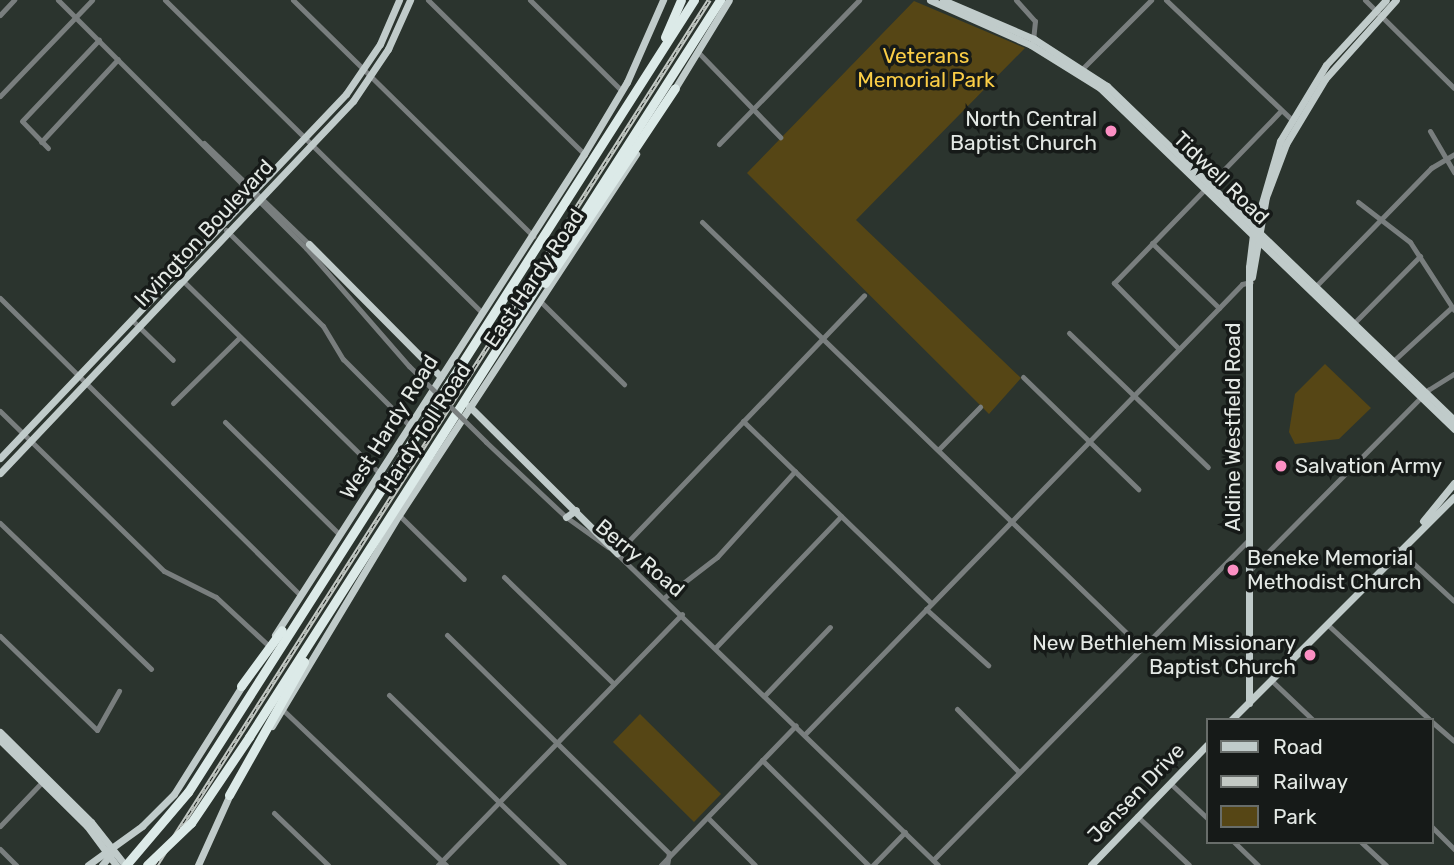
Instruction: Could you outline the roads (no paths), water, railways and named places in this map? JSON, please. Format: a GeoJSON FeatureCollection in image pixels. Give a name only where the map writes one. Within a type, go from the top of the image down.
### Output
{"type":"FeatureCollection","features":[{"type":"Feature","properties":{"kind":"highway"},"geometry":{"type":"LineString","coordinates":[[652,66],[681,0]]}},
{"type":"Feature","properties":{"kind":"highway","name":"Hardy Toll Road"},"geometry":{"type":"LineString","coordinates":[[125,865],[147,846],[188,792],[342,539],[694,0]]}},
{"type":"Feature","properties":{"kind":"highway","name":"Hardy Toll Road"},"geometry":{"type":"LineString","coordinates":[[147,865],[191,823],[249,737],[720,0]]}},
{"type":"Feature","properties":{"kind":"highway"},"geometry":{"type":"LineString","coordinates":[[502,340],[568,253],[675,88]]}},
{"type":"Feature","properties":{"kind":"highway"},"geometry":{"type":"LineString","coordinates":[[241,686],[342,539]]}},
{"type":"Feature","properties":{"kind":"highway"},"geometry":{"type":"LineString","coordinates":[[229,795],[327,615]]}},
{"type":"Feature","properties":{"kind":"main road","name":"Irvington Boulevard"},"geometry":{"type":"LineString","coordinates":[[0,473],[139,328],[364,70],[399,0]]}},
{"type":"Feature","properties":{"kind":"main road","name":"Irvington Boulevard"},"geometry":{"type":"LineString","coordinates":[[0,458],[80,376],[219,223],[311,144],[372,77],[410,0]]}},
{"type":"Feature","properties":{"kind":"main road","name":"West Hardy Road"},"geometry":{"type":"LineString","coordinates":[[88,865],[174,794],[269,646],[298,593],[342,539],[410,426],[584,154],[622,90],[663,0]]}},
{"type":"Feature","properties":{"kind":"main road","name":"East Hardy Road"},"geometry":{"type":"LineString","coordinates":[[198,865],[229,795],[400,515],[469,406],[541,302],[729,0]]}},
{"type":"Feature","properties":{"kind":"main road"},"geometry":{"type":"LineString","coordinates":[[920,0],[953,13]]}},
{"type":"Feature","properties":{"kind":"main road","name":"Tidwell Road"},"geometry":{"type":"LineString","coordinates":[[930,0],[953,13],[1032,42]]}},
{"type":"Feature","properties":{"kind":"main road","name":"Tidwell Road"},"geometry":{"type":"LineString","coordinates":[[943,0],[1032,42],[1081,70],[1125,105],[1423,394],[1454,420]]}},
{"type":"Feature","properties":{"kind":"main road"},"geometry":{"type":"LineString","coordinates":[[953,0],[989,22]]}},
{"type":"Feature","properties":{"kind":"main road","name":"Aldine Westfield Road"},"geometry":{"type":"LineString","coordinates":[[1378,13],[1386,0]]}},
{"type":"Feature","properties":{"kind":"main road","name":"Aldine Westfield Road"},"geometry":{"type":"LineString","coordinates":[[1249,703],[1251,280],[1256,233],[1272,169],[1294,122],[1326,65],[1378,13],[1396,0]]}},
{"type":"Feature","properties":{"kind":"main road"},"geometry":{"type":"LineString","coordinates":[[309,244],[441,377]]}},
{"type":"Feature","properties":{"kind":"main road"},"geometry":{"type":"LineString","coordinates":[[165,298],[166,282]]}},
{"type":"Feature","properties":{"kind":"main road"},"geometry":{"type":"LineString","coordinates":[[349,301],[358,295]]}},
{"type":"Feature","properties":{"kind":"main road","name":"Tidwell Road"},"geometry":{"type":"LineString","coordinates":[[1423,394],[1454,429]]}},
{"type":"Feature","properties":{"kind":"main road"},"geometry":{"type":"LineString","coordinates":[[469,406],[617,553]]}},
{"type":"Feature","properties":{"kind":"main road"},"geometry":{"type":"LineString","coordinates":[[1233,718],[1419,527],[1454,484]]}},
{"type":"Feature","properties":{"kind":"main road"},"geometry":{"type":"LineString","coordinates":[[1419,527],[1454,497]]}},
{"type":"Feature","properties":{"kind":"main road"},"geometry":{"type":"LineString","coordinates":[[566,517],[576,510]]}},
{"type":"Feature","properties":{"kind":"main road"},"geometry":{"type":"LineString","coordinates":[[1249,677],[1264,687]]}},
{"type":"Feature","properties":{"kind":"main road"},"geometry":{"type":"LineString","coordinates":[[1,737],[78,813],[125,865]]}},
{"type":"Feature","properties":{"kind":"main road","name":"Jensen Drive"},"geometry":{"type":"LineString","coordinates":[[1091,865],[1206,745]]}},
{"type":"Feature","properties":{"kind":"main road"},"geometry":{"type":"LineString","coordinates":[[109,849],[116,865]]}},
{"type":"Feature","properties":{"kind":"main road"},"geometry":{"type":"LineString","coordinates":[[102,865],[111,857]]}},
{"type":"Feature","properties":{"kind":"street"},"geometry":{"type":"LineString","coordinates":[[0,15],[15,0]]}},
{"type":"Feature","properties":{"kind":"street","name":"Berry Road"},"geometry":{"type":"LineString","coordinates":[[58,0],[199,140],[309,244],[326,272]]}},
{"type":"Feature","properties":{"kind":"street"},"geometry":{"type":"LineString","coordinates":[[0,96],[92,0]]}},
{"type":"Feature","properties":{"kind":"street"},"geometry":{"type":"LineString","coordinates":[[165,0],[482,313]]}},
{"type":"Feature","properties":{"kind":"street"},"geometry":{"type":"LineString","coordinates":[[293,0],[533,236]]}},
{"type":"Feature","properties":{"kind":"street"},"geometry":{"type":"LineString","coordinates":[[428,0],[584,154]]}},
{"type":"Feature","properties":{"kind":"street"},"geometry":{"type":"LineString","coordinates":[[530,0],[622,90]]}},
{"type":"Feature","properties":{"kind":"street"},"geometry":{"type":"LineString","coordinates":[[719,144],[859,0]]}},
{"type":"Feature","properties":{"kind":"street"},"geometry":{"type":"LineString","coordinates":[[1016,0],[1035,21],[1032,42]]}},
{"type":"Feature","properties":{"kind":"street"},"geometry":{"type":"LineString","coordinates":[[1081,70],[1151,0]]}},
{"type":"Feature","properties":{"kind":"street"},"geometry":{"type":"LineString","coordinates":[[1166,0],[1280,112],[1294,122]]}},
{"type":"Feature","properties":{"kind":"street"},"geometry":{"type":"LineString","coordinates":[[1366,0],[1454,88]]}},
{"type":"Feature","properties":{"kind":"street"},"geometry":{"type":"LineString","coordinates":[[48,148],[23,120],[99,40]]}},
{"type":"Feature","properties":{"kind":"street"},"geometry":{"type":"LineString","coordinates":[[697,51],[780,137]]}},
{"type":"Feature","properties":{"kind":"street"},"geometry":{"type":"LineString","coordinates":[[41,142],[118,59]]}},
{"type":"Feature","properties":{"kind":"street"},"geometry":{"type":"LineString","coordinates":[[1179,349],[1116,288],[1116,280],[1280,112]]}},
{"type":"Feature","properties":{"kind":"street"},"geometry":{"type":"LineString","coordinates":[[1430,131],[1454,172]]}},
{"type":"Feature","properties":{"kind":"street"},"geometry":{"type":"LineString","coordinates":[[1314,288],[1430,168],[1454,154]]}},
{"type":"Feature","properties":{"kind":"street","name":"Berry Road"},"geometry":{"type":"LineString","coordinates":[[255,194],[349,301],[486,442],[566,517],[617,553],[936,862]]}},
{"type":"Feature","properties":{"kind":"street"},"geometry":{"type":"LineString","coordinates":[[1359,202],[1379,221],[1404,237],[1420,256],[1453,309],[1391,363]]}},
{"type":"Feature","properties":{"kind":"street"},"geometry":{"type":"LineString","coordinates":[[702,222],[1140,646]]}},
{"type":"Feature","properties":{"kind":"street"},"geometry":{"type":"LineString","coordinates":[[219,223],[329,333],[343,359],[410,426]]}},
{"type":"Feature","properties":{"kind":"street"},"geometry":{"type":"LineString","coordinates":[[1152,243],[1219,308]]}},
{"type":"Feature","properties":{"kind":"street"},"geometry":{"type":"LineString","coordinates":[[1352,325],[1420,256]]}},
{"type":"Feature","properties":{"kind":"street"},"geometry":{"type":"LineString","coordinates":[[174,272],[380,474]]}},
{"type":"Feature","properties":{"kind":"street"},"geometry":{"type":"LineString","coordinates":[[805,734],[1242,284],[1251,280]]}},
{"type":"Feature","properties":{"kind":"street"},"geometry":{"type":"LineString","coordinates":[[617,553],[864,295]]}},
{"type":"Feature","properties":{"kind":"street"},"geometry":{"type":"LineString","coordinates":[[0,298],[298,593]]}},
{"type":"Feature","properties":{"kind":"street"},"geometry":{"type":"LineString","coordinates":[[541,302],[624,384]]}},
{"type":"Feature","properties":{"kind":"street"},"geometry":{"type":"LineString","coordinates":[[132,320],[173,360]]}},
{"type":"Feature","properties":{"kind":"street"},"geometry":{"type":"LineString","coordinates":[[1069,332],[1208,467]]}},
{"type":"Feature","properties":{"kind":"street"},"geometry":{"type":"LineString","coordinates":[[173,403],[240,337]]}},
{"type":"Feature","properties":{"kind":"street"},"geometry":{"type":"LineString","coordinates":[[1249,571],[1423,394],[1454,374]]}},
{"type":"Feature","properties":{"kind":"street"},"geometry":{"type":"LineString","coordinates":[[1023,377],[1138,489]]}},
{"type":"Feature","properties":{"kind":"street"},"geometry":{"type":"LineString","coordinates":[[939,449],[980,407]]}},
{"type":"Feature","properties":{"kind":"street"},"geometry":{"type":"LineString","coordinates":[[0,411],[164,571],[216,597],[269,646]]}},
{"type":"Feature","properties":{"kind":"street"},"geometry":{"type":"LineString","coordinates":[[743,421],[931,603]]}},
{"type":"Feature","properties":{"kind":"street"},"geometry":{"type":"LineString","coordinates":[[225,422],[342,539]]}},
{"type":"Feature","properties":{"kind":"street"},"geometry":{"type":"LineString","coordinates":[[664,597],[717,557],[795,471]]}},
{"type":"Feature","properties":{"kind":"street"},"geometry":{"type":"LineString","coordinates":[[400,515],[464,579]]}},
{"type":"Feature","properties":{"kind":"street"},"geometry":{"type":"LineString","coordinates":[[716,646],[841,516]]}},
{"type":"Feature","properties":{"kind":"street"},"geometry":{"type":"LineString","coordinates":[[0,523],[151,669]]}},
{"type":"Feature","properties":{"kind":"street"},"geometry":{"type":"LineString","coordinates":[[936,862],[1140,646],[1249,540]]}},
{"type":"Feature","properties":{"kind":"street"},"geometry":{"type":"LineString","coordinates":[[1398,549],[1454,601]]}},
{"type":"Feature","properties":{"kind":"street"},"geometry":{"type":"LineString","coordinates":[[504,577],[613,683]]}},
{"type":"Feature","properties":{"kind":"street"},"geometry":{"type":"LineString","coordinates":[[926,609],[988,665]]}},
{"type":"Feature","properties":{"kind":"street"},"geometry":{"type":"LineString","coordinates":[[283,710],[442,864],[682,614]]}},
{"type":"Feature","properties":{"kind":"street"},"geometry":{"type":"LineString","coordinates":[[1327,624],[1429,718]]}},
{"type":"Feature","properties":{"kind":"street"},"geometry":{"type":"LineString","coordinates":[[765,695],[830,627]]}},
{"type":"Feature","properties":{"kind":"street"},"geometry":{"type":"LineString","coordinates":[[447,635],[669,853],[667,862]]}},
{"type":"Feature","properties":{"kind":"street"},"geometry":{"type":"LineString","coordinates":[[0,636],[97,730],[119,691]]}},
{"type":"Feature","properties":{"kind":"street"},"geometry":{"type":"LineString","coordinates":[[1271,680],[1311,718]]}},
{"type":"Feature","properties":{"kind":"street"},"geometry":{"type":"LineString","coordinates":[[389,695],[564,865]]}},
{"type":"Feature","properties":{"kind":"street"},"geometry":{"type":"LineString","coordinates":[[957,709],[1019,772]]}},
{"type":"Feature","properties":{"kind":"street"},"geometry":{"type":"LineString","coordinates":[[1433,722],[1454,741]]}},
{"type":"Feature","properties":{"kind":"street"},"geometry":{"type":"LineString","coordinates":[[661,865],[667,862],[796,725]]}},
{"type":"Feature","properties":{"kind":"street"},"geometry":{"type":"LineString","coordinates":[[762,760],[870,865],[905,832]]}},
{"type":"Feature","properties":{"kind":"street"},"geometry":{"type":"LineString","coordinates":[[0,826],[44,780]]}},
{"type":"Feature","properties":{"kind":"street"},"geometry":{"type":"LineString","coordinates":[[1170,783],[1206,817]]}},
{"type":"Feature","properties":{"kind":"street"},"geometry":{"type":"LineString","coordinates":[[274,813],[328,865]]}},
{"type":"Feature","properties":{"kind":"street"},"geometry":{"type":"LineString","coordinates":[[1137,816],[1189,865]]}},
{"type":"Feature","properties":{"kind":"street"},"geometry":{"type":"LineString","coordinates":[[708,818],[755,865]]}},
{"type":"Feature","properties":{"kind":"street"},"geometry":{"type":"LineString","coordinates":[[1433,829],[1454,849]]}},
{"type":"Feature","properties":{"kind":"street"},"geometry":{"type":"LineString","coordinates":[[1236,844],[1258,865]]}},
{"type":"Feature","properties":{"kind":"street"},"geometry":{"type":"LineString","coordinates":[[1364,844],[1386,865]]}},
{"type":"Feature","properties":{"kind":"street"},"geometry":{"type":"LineString","coordinates":[[0,849],[16,865]]}},
{"type":"Feature","properties":{"kind":"railway"},"geometry":{"type":"LineString","coordinates":[[156,865],[709,0]]}},
{"type":"Feature","properties":{"kind":"place","name":"North Central Baptist Church"},"geometry":{"type":"Point","coordinates":[1111,131]}},
{"type":"Feature","properties":{"kind":"place","name":"Salvation Army"},"geometry":{"type":"Point","coordinates":[1281,466]}},
{"type":"Feature","properties":{"kind":"place","name":"Beneke Memorial Methodist Church"},"geometry":{"type":"Point","coordinates":[1233,570]}},
{"type":"Feature","properties":{"kind":"place","name":"New Bethlehem Missionary Baptist Church"},"geometry":{"type":"Point","coordinates":[1310,655]}},
{"type":"Feature","properties":{"kind":"park label","name":"Veterans Memorial Park"},"geometry":{"type":"Point","coordinates":[926,68]}}]}
